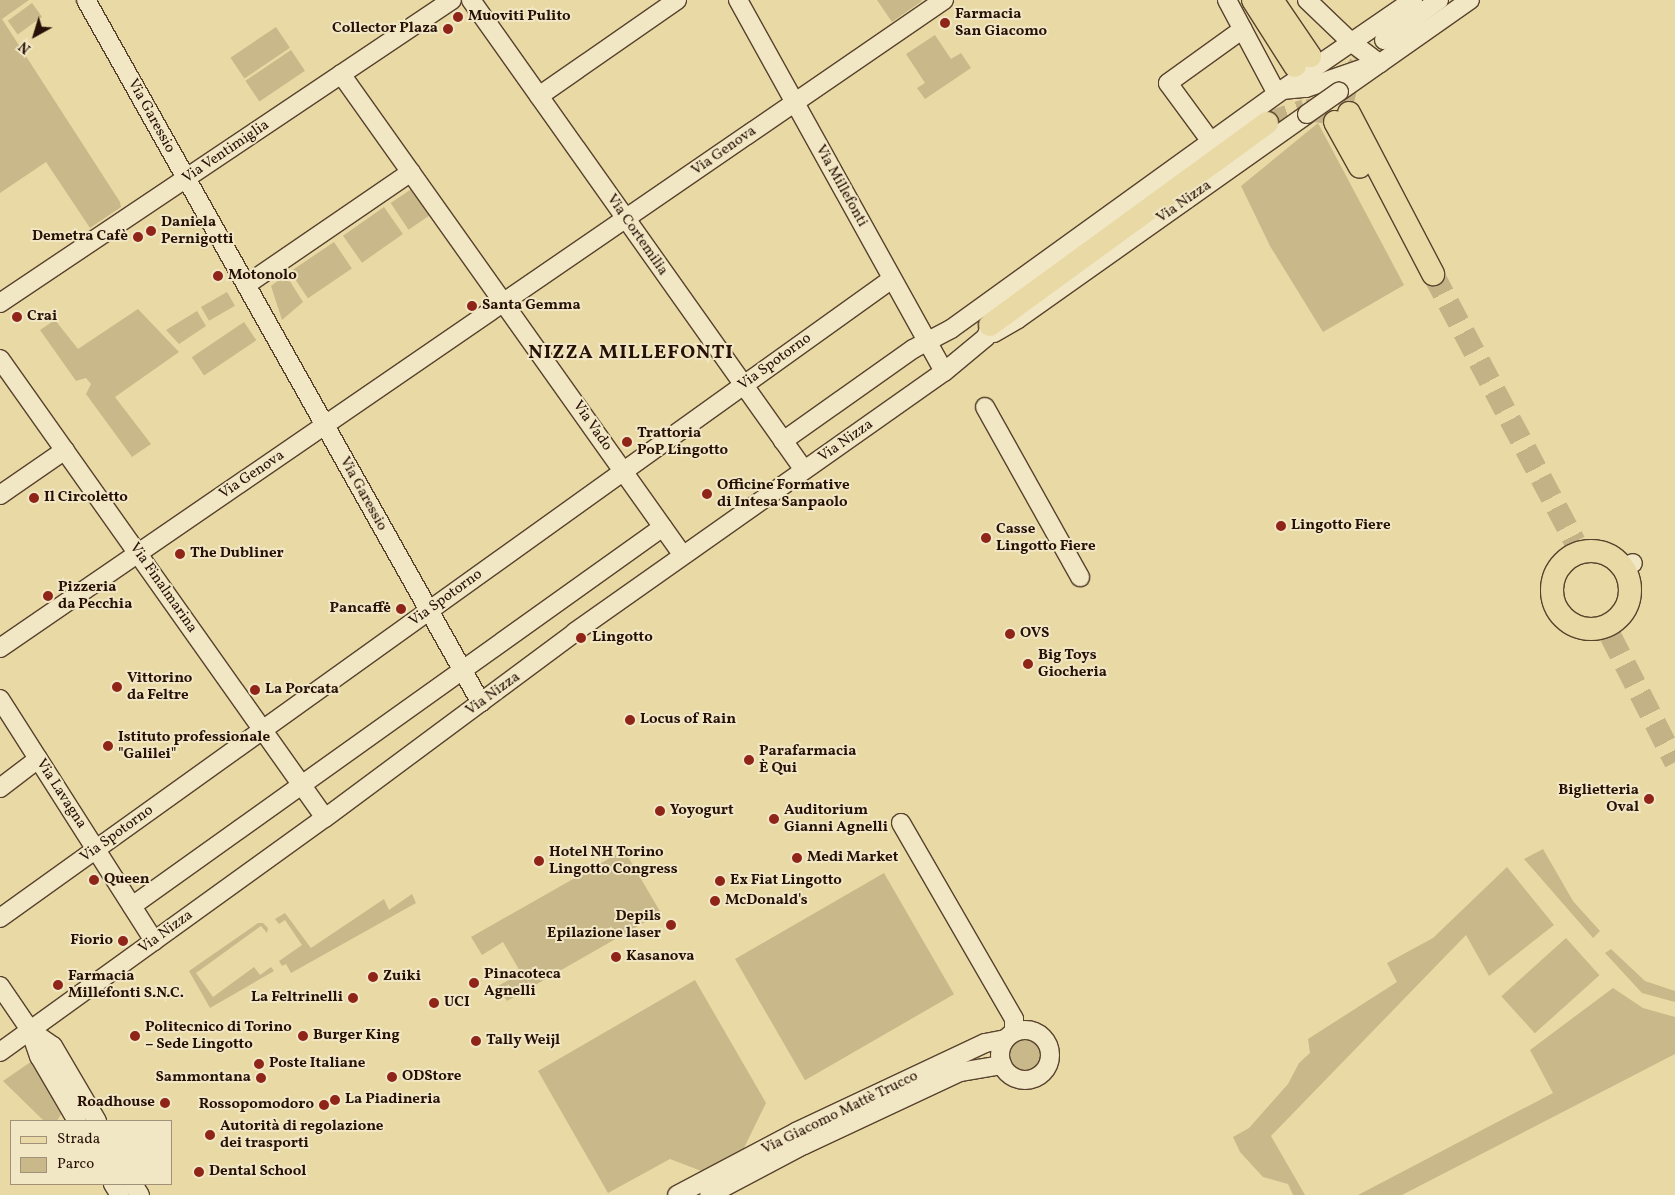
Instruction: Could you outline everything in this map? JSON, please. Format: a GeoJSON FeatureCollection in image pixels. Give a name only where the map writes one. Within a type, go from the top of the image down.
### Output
{"type":"FeatureCollection","features":[{"type":"Feature","properties":{"kind":"main road"},"geometry":{"type":"LineString","coordinates":[[1253,0],[1303,61],[1272,0]]}},
{"type":"Feature","properties":{"kind":"main road"},"geometry":{"type":"LineString","coordinates":[[1342,118],[1427,277]]}},
{"type":"Feature","properties":{"kind":"main road"},"geometry":{"type":"LineString","coordinates":[[988,331],[1267,123]]}},
{"type":"Feature","properties":{"kind":"main road"},"geometry":{"type":"LineString","coordinates":[[1571,550],[1600,552],[1629,566],[1630,595],[1614,627],[1592,630],[1577,627],[1556,608],[1552,598],[1554,576],[1571,550]]}},
{"type":"Feature","properties":{"kind":"street","name":"Via Garessio"},"geometry":{"type":"LineString","coordinates":[[86,0],[480,703]]}},
{"type":"Feature","properties":{"kind":"street","name":"Via Ventimiglia"},"geometry":{"type":"LineString","coordinates":[[0,303],[452,0]]}},
{"type":"Feature","properties":{"kind":"street","name":"Via Cortemilia"},"geometry":{"type":"LineString","coordinates":[[471,0],[804,470]]}},
{"type":"Feature","properties":{"kind":"street"},"geometry":{"type":"LineString","coordinates":[[539,96],[677,0]]}},
{"type":"Feature","properties":{"kind":"street","name":"Via Millefonti"},"geometry":{"type":"LineString","coordinates":[[738,0],[944,372]]}},
{"type":"Feature","properties":{"kind":"street","name":"Via Genova"},"geometry":{"type":"LineString","coordinates":[[0,648],[944,0]]}},
{"type":"Feature","properties":{"kind":"street"},"geometry":{"type":"LineString","coordinates":[[1227,0],[1279,92]]}},
{"type":"Feature","properties":{"kind":"street"},"geometry":{"type":"LineString","coordinates":[[1307,0],[1351,42],[1380,64]]}},
{"type":"Feature","properties":{"kind":"street"},"geometry":{"type":"LineString","coordinates":[[783,441],[927,342],[951,329],[1212,143],[1279,92],[1413,0]]}},
{"type":"Feature","properties":{"kind":"street"},"geometry":{"type":"LineString","coordinates":[[1384,40],[1439,0]]}},
{"type":"Feature","properties":{"kind":"street","name":"Via Nizza"},"geometry":{"type":"LineString","coordinates":[[0,1052],[325,818],[480,703],[804,470],[944,372],[988,331],[1018,319],[1470,0]]}},
{"type":"Feature","properties":{"kind":"street"},"geometry":{"type":"LineString","coordinates":[[1212,143],[1168,83],[1243,29]]}},
{"type":"Feature","properties":{"kind":"street","name":"Via Nizza"},"geometry":{"type":"LineString","coordinates":[[1279,92],[1306,88],[1380,64]]}},
{"type":"Feature","properties":{"kind":"street"},"geometry":{"type":"LineString","coordinates":[[341,74],[504,303]]}},
{"type":"Feature","properties":{"kind":"street"},"geometry":{"type":"LineString","coordinates":[[246,285],[411,172]]}},
{"type":"Feature","properties":{"kind":"street","name":"Via Spotorno"},"geometry":{"type":"LineString","coordinates":[[0,918],[892,279]]}},
{"type":"Feature","properties":{"kind":"street","name":"Via Nizza"},"geometry":{"type":"LineString","coordinates":[[988,331],[1002,293]]}},
{"type":"Feature","properties":{"kind":"street","name":"Via Vado"},"geometry":{"type":"LineString","coordinates":[[504,303],[679,550]]}},
{"type":"Feature","properties":{"kind":"street","name":"Via Finalmarina"},"geometry":{"type":"LineString","coordinates":[[0,359],[325,818]]}},
{"type":"Feature","properties":{"kind":"street"},"geometry":{"type":"LineString","coordinates":[[984,407],[1080,577]]}},
{"type":"Feature","properties":{"kind":"street"},"geometry":{"type":"LineString","coordinates":[[0,495],[65,450]]}},
{"type":"Feature","properties":{"kind":"street"},"geometry":{"type":"LineString","coordinates":[[132,906],[663,527]]}},
{"type":"Feature","properties":{"kind":"street","name":"Via Lavagna"},"geometry":{"type":"LineString","coordinates":[[0,699],[154,941]]}},
{"type":"Feature","properties":{"kind":"street"},"geometry":{"type":"LineString","coordinates":[[0,788],[38,759]]}},
{"type":"Feature","properties":{"kind":"street"},"geometry":{"type":"LineString","coordinates":[[901,822],[1014,1019],[1010,1036],[1000,1052],[1002,1065],[1015,1078],[1028,1080],[1039,1076],[1048,1065],[1049,1048],[1044,1038],[1026,1030],[1010,1036]]}},
{"type":"Feature","properties":{"kind":"street"},"geometry":{"type":"LineString","coordinates":[[0,986],[30,1030],[39,1056],[76,1120]]}},
{"type":"Feature","properties":{"kind":"street"},"geometry":{"type":"LineString","coordinates":[[30,1030],[53,1046],[96,1120]]}},
{"type":"Feature","properties":{"kind":"street","name":"Via Giacomo Mattè Trucco"},"geometry":{"type":"LineString","coordinates":[[677,1195],[804,1128],[985,1043],[1010,1036]]}},
{"type":"Feature","properties":{"kind":"street","name":"Via Giacomo Mattè Trucco"},"geometry":{"type":"LineString","coordinates":[[709,1195],[804,1145],[960,1072],[1002,1065]]}},
{"type":"Feature","properties":{"kind":"green space"},"geometry":{"type":"Polygon","coordinates":[[[0,0],[29,0],[2,19],[120,202],[121,207],[90,228],[46,162],[0,193],[0,0]]]}},
{"type":"Feature","properties":{"kind":"green space"},"geometry":{"type":"Polygon","coordinates":[[[877,0],[921,0],[922,1],[892,22],[877,0]]]}},
{"type":"Feature","properties":{"kind":"green space"},"geometry":{"type":"Polygon","coordinates":[[[32,3],[42,17],[18,34],[8,21],[32,3]]]}},
{"type":"Feature","properties":{"kind":"green space"},"geometry":{"type":"Polygon","coordinates":[[[276,27],[290,48],[244,78],[230,58],[276,27]]]}},
{"type":"Feature","properties":{"kind":"green space"},"geometry":{"type":"Polygon","coordinates":[[[935,35],[951,59],[961,53],[971,68],[925,99],[917,88],[925,83],[906,54],[935,35]]]}},
{"type":"Feature","properties":{"kind":"green space"},"geometry":{"type":"Polygon","coordinates":[[[291,50],[305,71],[259,101],[245,81],[291,50]]]}},
{"type":"Feature","properties":{"kind":"green space"},"geometry":{"type":"Polygon","coordinates":[[[1318,123],[1404,285],[1323,332],[1270,246],[1241,186],[1318,123]]]}},
{"type":"Feature","properties":{"kind":"green space"},"geometry":{"type":"Polygon","coordinates":[[[413,188],[431,215],[409,230],[391,203],[413,188]]]}},
{"type":"Feature","properties":{"kind":"green space"},"geometry":{"type":"Polygon","coordinates":[[[384,207],[403,234],[362,263],[343,236],[384,207]]]}},
{"type":"Feature","properties":{"kind":"green space"},"geometry":{"type":"Polygon","coordinates":[[[334,242],[352,269],[308,298],[290,272],[334,242]]]}},
{"type":"Feature","properties":{"kind":"green space"},"geometry":{"type":"Polygon","coordinates":[[[286,275],[303,302],[282,320],[271,286],[286,275]]]}},
{"type":"Feature","properties":{"kind":"green space"},"geometry":{"type":"Polygon","coordinates":[[[227,292],[235,306],[209,321],[201,307],[227,292]]]}},
{"type":"Feature","properties":{"kind":"green space"},"geometry":{"type":"Polygon","coordinates":[[[138,309],[179,352],[115,397],[151,444],[132,457],[86,394],[91,384],[86,378],[76,381],[40,330],[55,320],[78,349],[138,309]]]}},
{"type":"Feature","properties":{"kind":"green space"},"geometry":{"type":"Polygon","coordinates":[[[197,311],[206,326],[179,344],[166,330],[197,311]]]}},
{"type":"Feature","properties":{"kind":"green space"},"geometry":{"type":"Polygon","coordinates":[[[244,322],[256,340],[204,375],[192,357],[244,322]]]}},
{"type":"Feature","properties":{"kind":"green space"},"geometry":{"type":"Polygon","coordinates":[[[1543,849],[1573,901],[1600,931],[1593,938],[1524,859],[1543,849]]]}},
{"type":"Feature","properties":{"kind":"green space"},"geometry":{"type":"Polygon","coordinates":[[[624,850],[661,913],[507,1001],[498,986],[521,973],[503,942],[482,955],[471,937],[624,850]]]}},
{"type":"Feature","properties":{"kind":"green space"},"geometry":{"type":"Polygon","coordinates":[[[1507,867],[1554,925],[1489,976],[1466,935],[1271,1136],[1305,1195],[1293,1195],[1288,1184],[1263,1177],[1240,1152],[1233,1137],[1249,1128],[1288,1084],[1299,1063],[1310,1053],[1308,1039],[1397,982],[1387,963],[1433,938],[1507,867]]]}},
{"type":"Feature","properties":{"kind":"green space"},"geometry":{"type":"Polygon","coordinates":[[[884,873],[954,994],[805,1080],[735,959],[884,873]]]}},
{"type":"Feature","properties":{"kind":"green space"},"geometry":{"type":"Polygon","coordinates":[[[412,894],[416,903],[291,973],[286,964],[282,966],[279,961],[302,945],[285,920],[279,924],[275,919],[285,913],[311,948],[384,899],[389,910],[412,894]]]}},
{"type":"Feature","properties":{"kind":"green space"},"geometry":{"type":"Polygon","coordinates":[[[258,923],[263,923],[268,928],[267,933],[261,926],[196,973],[213,997],[254,967],[260,975],[271,967],[274,971],[210,1008],[189,971],[258,923]]]}},
{"type":"Feature","properties":{"kind":"green space"},"geometry":{"type":"Polygon","coordinates":[[[1566,938],[1599,975],[1535,1033],[1501,996],[1566,938]]]}},
{"type":"Feature","properties":{"kind":"green space"},"geometry":{"type":"Polygon","coordinates":[[[1611,949],[1645,981],[1675,991],[1675,1002],[1642,993],[1605,953],[1611,949]]]}},
{"type":"Feature","properties":{"kind":"green space"},"geometry":{"type":"Polygon","coordinates":[[[695,980],[766,1103],[743,1150],[704,1172],[670,1159],[608,1193],[538,1071],[695,980]]]}},
{"type":"Feature","properties":{"kind":"green space"},"geometry":{"type":"Polygon","coordinates":[[[1613,988],[1643,1008],[1675,1017],[1675,1054],[1402,1195],[1358,1195],[1553,1093],[1530,1050],[1613,988]]]}},
{"type":"Feature","properties":{"kind":"green space"},"geometry":{"type":"Polygon","coordinates":[[[1025,1036],[1038,1042],[1044,1055],[1038,1068],[1025,1074],[1012,1068],[1006,1055],[1012,1042],[1025,1036]]]}},
{"type":"Feature","properties":{"kind":"green space"},"geometry":{"type":"Polygon","coordinates":[[[32,1061],[61,1114],[58,1120],[43,1120],[3,1081],[32,1061]]]}},
{"type":"Feature","properties":{"kind":"tunnel"},"geometry":{"type":"LineString","coordinates":[[1344,106],[1351,75],[1358,63],[1384,40]]}},
{"type":"Feature","properties":{"kind":"tunnel"},"geometry":{"type":"LineString","coordinates":[[1267,123],[1305,110],[1329,113]]}},
{"type":"Feature","properties":{"kind":"tunnel"},"geometry":{"type":"LineString","coordinates":[[1433,274],[1575,542]]}},
{"type":"Feature","properties":{"kind":"tunnel"},"geometry":{"type":"LineString","coordinates":[[1610,635],[1675,762]]}},
{"type":"Feature","properties":{"kind":"place","name":"Muoviti Pulito"},"geometry":{"type":"Point","coordinates":[458,17]}},
{"type":"Feature","properties":{"kind":"place","name":"Farmacia San Giacomo"},"geometry":{"type":"Point","coordinates":[945,23]}},
{"type":"Feature","properties":{"kind":"place","name":"Collector Plaza"},"geometry":{"type":"Point","coordinates":[448,29]}},
{"type":"Feature","properties":{"kind":"place","name":"Daniela Pernigotti"},"geometry":{"type":"Point","coordinates":[151,231]}},
{"type":"Feature","properties":{"kind":"place","name":"Demetra Cafè"},"geometry":{"type":"Point","coordinates":[138,237]}},
{"type":"Feature","properties":{"kind":"place","name":"Motonolo"},"geometry":{"type":"Point","coordinates":[218,276]}},
{"type":"Feature","properties":{"kind":"place","name":"Santa Gemma"},"geometry":{"type":"Point","coordinates":[472,306]}},
{"type":"Feature","properties":{"kind":"place","name":"Crai"},"geometry":{"type":"Point","coordinates":[17,317]}},
{"type":"Feature","properties":{"kind":"place","name":"Trattoria PoP Lingotto"},"geometry":{"type":"Point","coordinates":[627,442]}},
{"type":"Feature","properties":{"kind":"place","name":"Officine Formative di Intesa Sanpaolo"},"geometry":{"type":"Point","coordinates":[707,494]}},
{"type":"Feature","properties":{"kind":"place","name":"Il Circoletto"},"geometry":{"type":"Point","coordinates":[34,498]}},
{"type":"Feature","properties":{"kind":"place","name":"Lingotto Fiere"},"geometry":{"type":"Point","coordinates":[1281,526]}},
{"type":"Feature","properties":{"kind":"place","name":"Casse Lingotto Fiere"},"geometry":{"type":"Point","coordinates":[986,538]}},
{"type":"Feature","properties":{"kind":"place","name":"The Dubliner"},"geometry":{"type":"Point","coordinates":[180,554]}},
{"type":"Feature","properties":{"kind":"place","name":"Pizzeria da Pecchia"},"geometry":{"type":"Point","coordinates":[48,596]}},
{"type":"Feature","properties":{"kind":"place","name":"Pancaffė"},"geometry":{"type":"Point","coordinates":[401,609]}},
{"type":"Feature","properties":{"kind":"place","name":"OVS"},"geometry":{"type":"Point","coordinates":[1010,634]}},
{"type":"Feature","properties":{"kind":"place","name":"Lingotto"},"geometry":{"type":"Point","coordinates":[581,638]}},
{"type":"Feature","properties":{"kind":"place","name":"Big Toys Giocheria"},"geometry":{"type":"Point","coordinates":[1028,664]}},
{"type":"Feature","properties":{"kind":"place","name":"Vittorino da Feltre"},"geometry":{"type":"Point","coordinates":[117,687]}},
{"type":"Feature","properties":{"kind":"place","name":"La Porcata"},"geometry":{"type":"Point","coordinates":[255,690]}},
{"type":"Feature","properties":{"kind":"place","name":"Locus of Rain"},"geometry":{"type":"Point","coordinates":[630,720]}},
{"type":"Feature","properties":{"kind":"place","name":"Istituto professionale \"Galilei\""},"geometry":{"type":"Point","coordinates":[108,746]}},
{"type":"Feature","properties":{"kind":"place","name":"Parafarmacia È Qui"},"geometry":{"type":"Point","coordinates":[749,760]}},
{"type":"Feature","properties":{"kind":"place","name":"Biglietteria Oval"},"geometry":{"type":"Point","coordinates":[1649,799]}},
{"type":"Feature","properties":{"kind":"place","name":"Yoyogurt"},"geometry":{"type":"Point","coordinates":[660,811]}},
{"type":"Feature","properties":{"kind":"place","name":"Auditorium Gianni Agnelli"},"geometry":{"type":"Point","coordinates":[774,819]}},
{"type":"Feature","properties":{"kind":"place","name":"Medi Market"},"geometry":{"type":"Point","coordinates":[797,858]}},
{"type":"Feature","properties":{"kind":"place","name":"Hotel NH Torino Lingotto Congress"},"geometry":{"type":"Point","coordinates":[539,861]}},
{"type":"Feature","properties":{"kind":"place","name":"Queen"},"geometry":{"type":"Point","coordinates":[94,880]}},
{"type":"Feature","properties":{"kind":"place","name":"Ex Fiat Lingotto"},"geometry":{"type":"Point","coordinates":[720,881]}},
{"type":"Feature","properties":{"kind":"place","name":"McDonald's"},"geometry":{"type":"Point","coordinates":[715,901]}},
{"type":"Feature","properties":{"kind":"place","name":"Depils Epilazione laser"},"geometry":{"type":"Point","coordinates":[671,925]}},
{"type":"Feature","properties":{"kind":"place","name":"Fiorio"},"geometry":{"type":"Point","coordinates":[123,941]}},
{"type":"Feature","properties":{"kind":"place","name":"Kasanova"},"geometry":{"type":"Point","coordinates":[616,957]}},
{"type":"Feature","properties":{"kind":"place","name":"Zuiki"},"geometry":{"type":"Point","coordinates":[373,977]}},
{"type":"Feature","properties":{"kind":"place","name":"Pinacoteca Agnelli"},"geometry":{"type":"Point","coordinates":[474,983]}},
{"type":"Feature","properties":{"kind":"place","name":"Farmacia Millefonti S.N.C."},"geometry":{"type":"Point","coordinates":[58,985]}},
{"type":"Feature","properties":{"kind":"place","name":"La Feltrinelli"},"geometry":{"type":"Point","coordinates":[353,998]}},
{"type":"Feature","properties":{"kind":"place","name":"UCI"},"geometry":{"type":"Point","coordinates":[434,1003]}},
{"type":"Feature","properties":{"kind":"place","name":"Politecnico di Torino – Sede Lingotto"},"geometry":{"type":"Point","coordinates":[135,1036]}},
{"type":"Feature","properties":{"kind":"place","name":"Burger King"},"geometry":{"type":"Point","coordinates":[303,1036]}},
{"type":"Feature","properties":{"kind":"place","name":"Tally Weijl"},"geometry":{"type":"Point","coordinates":[476,1041]}},
{"type":"Feature","properties":{"kind":"place","name":"Poste Italiane"},"geometry":{"type":"Point","coordinates":[259,1064]}},
{"type":"Feature","properties":{"kind":"place","name":"ODStore"},"geometry":{"type":"Point","coordinates":[392,1077]}},
{"type":"Feature","properties":{"kind":"place","name":"Sammontana"},"geometry":{"type":"Point","coordinates":[261,1078]}},
{"type":"Feature","properties":{"kind":"place","name":"La Piadineria"},"geometry":{"type":"Point","coordinates":[335,1100]}},
{"type":"Feature","properties":{"kind":"place","name":"Roadhouse"},"geometry":{"type":"Point","coordinates":[165,1103]}},
{"type":"Feature","properties":{"kind":"place","name":"Rossopomodoro"},"geometry":{"type":"Point","coordinates":[324,1105]}},
{"type":"Feature","properties":{"kind":"place","name":"Autorità di regolazione dei trasporti"},"geometry":{"type":"Point","coordinates":[210,1135]}},
{"type":"Feature","properties":{"kind":"place","name":"Dental School"},"geometry":{"type":"Point","coordinates":[199,1172]}},
{"type":"Feature","properties":{"kind":"district","name":"NIZZA MILLEFONTI"},"geometry":{"type":"Point","coordinates":[631,353]}}]}
